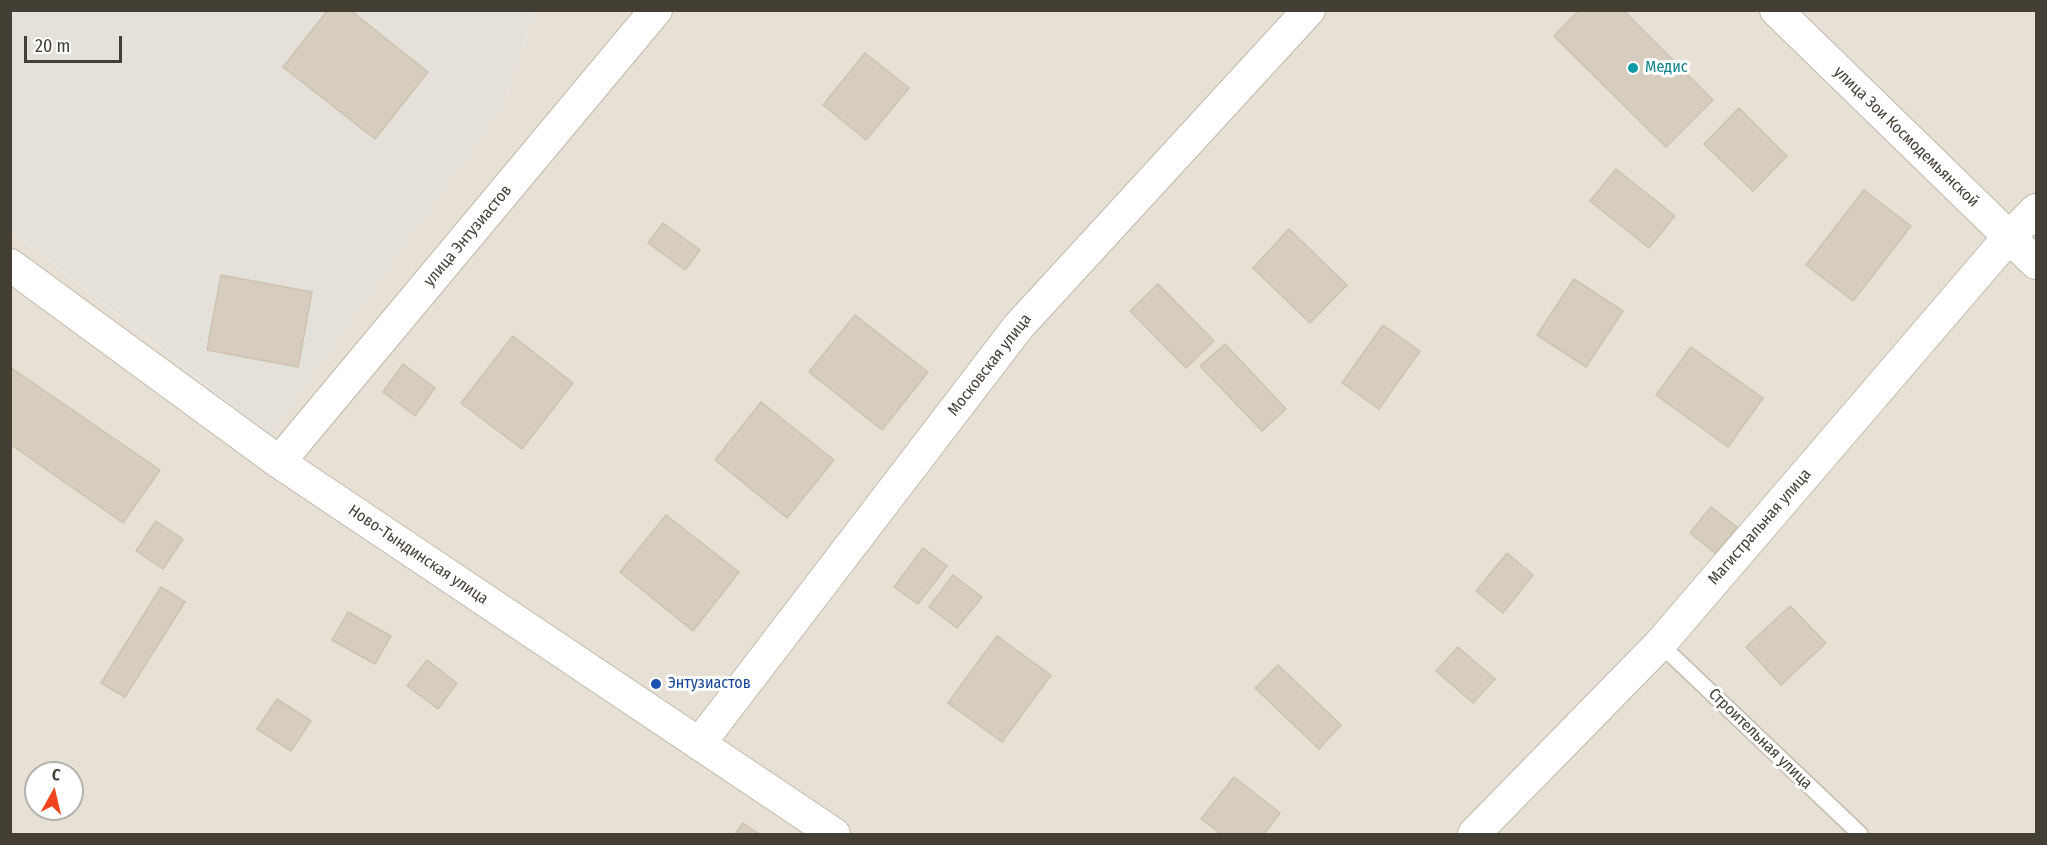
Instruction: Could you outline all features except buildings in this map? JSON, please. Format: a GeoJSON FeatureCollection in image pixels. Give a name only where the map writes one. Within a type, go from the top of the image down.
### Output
{"type":"FeatureCollection","features":[{"type":"Feature","properties":{"kind":"street","name":"улица Энтузиастов"},"geometry":{"type":"LineString","coordinates":[[279,462],[656,10]]}},
{"type":"Feature","properties":{"kind":"street","name":"Московская улица"},"geometry":{"type":"LineString","coordinates":[[699,744],[1018,327],[1310,10]]}},
{"type":"Feature","properties":{"kind":"street","name":"улица Зои Космодемьянской"},"geometry":{"type":"LineString","coordinates":[[1776,10],[2037,263]]}},
{"type":"Feature","properties":{"kind":"street","name":"Магистральная улица"},"geometry":{"type":"LineString","coordinates":[[1473,834],[1660,644],[2009,237],[2037,210]]}},
{"type":"Feature","properties":{"kind":"street","name":"Ново-Тындинская улица"},"geometry":{"type":"LineString","coordinates":[[10,265],[279,462],[834,834]]}},
{"type":"Feature","properties":{"kind":"lane","name":"Строительная улица"},"geometry":{"type":"LineString","coordinates":[[1660,644],[1860,834]]}},
{"type":"Feature","properties":{"kind":"shaded area"},"geometry":{"type":"Polygon","coordinates":[[[10,11],[535,11],[502,108],[270,436],[11,230],[10,11]]]}},
{"type":"Feature","properties":{"kind":"shaded area"},"geometry":{"type":"Polygon","coordinates":[[[535,11],[2036,11],[2036,834],[11,834],[10,230],[269,436],[502,108],[535,11]]]}},
{"type":"Feature","properties":{"kind":"place","name":"Медис"},"geometry":{"type":"Point","coordinates":[1633,68]}},
{"type":"Feature","properties":{"kind":"place","name":"Энтузиастов"},"geometry":{"type":"Point","coordinates":[656,684]}}]}
